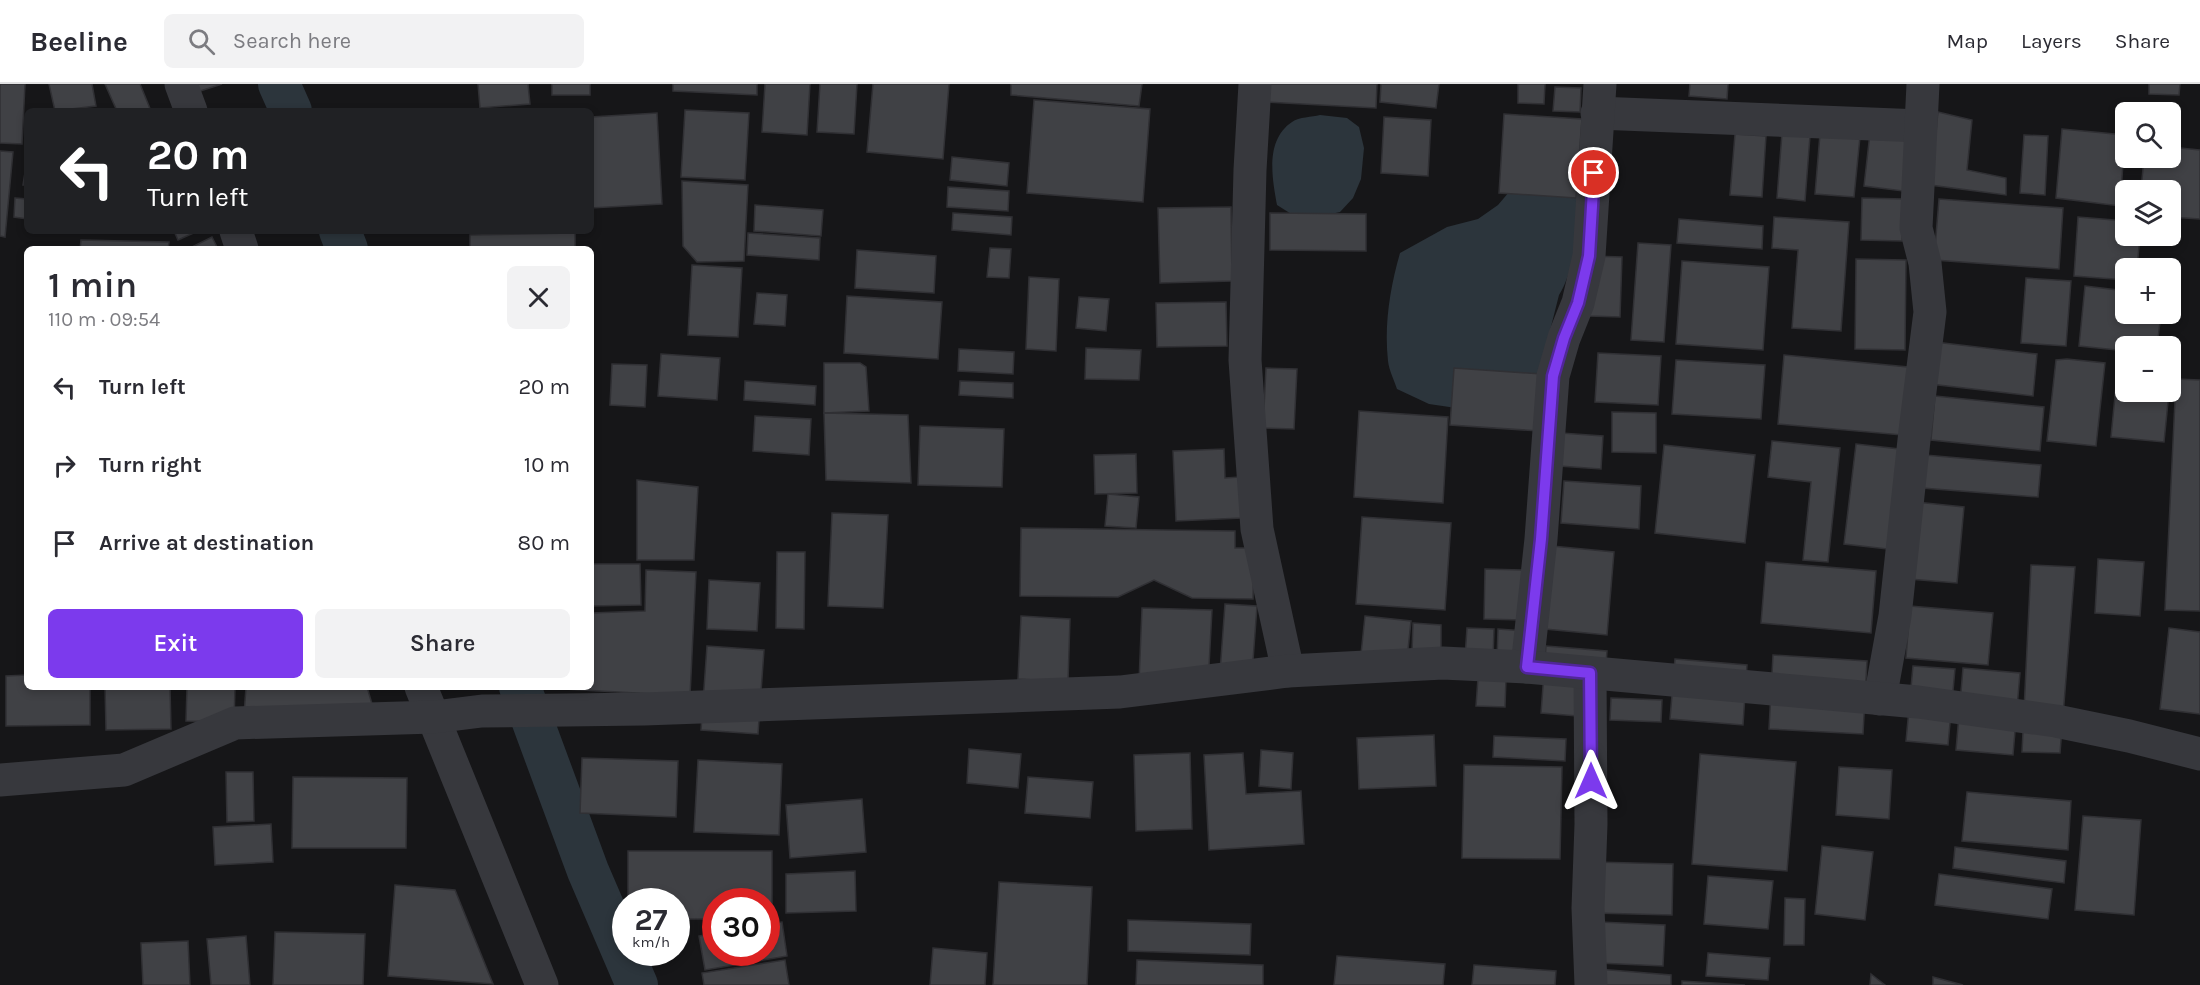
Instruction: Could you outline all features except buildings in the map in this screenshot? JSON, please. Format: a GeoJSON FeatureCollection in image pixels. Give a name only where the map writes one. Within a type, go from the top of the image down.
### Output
{"type":"FeatureCollection","features":[{"type":"Feature","properties":{"kind":"street"},"geometry":{"type":"LineString","coordinates":[[181,84],[190,108]]}},
{"type":"Feature","properties":{"kind":"street"},"geometry":{"type":"LineString","coordinates":[[1256,84],[1250,170],[1245,360],[1257,529],[1288,671]]}},
{"type":"Feature","properties":{"kind":"street"},"geometry":{"type":"LineString","coordinates":[[1880,699],[1895,616],[1930,312],[1925,263],[1916,228],[1923,84]]}},
{"type":"Feature","properties":{"kind":"street"},"geometry":{"type":"LineString","coordinates":[[1527,667],[1541,539],[1553,376],[1564,338],[1578,303],[1589,256],[1598,98],[1921,126]]}},
{"type":"Feature","properties":{"kind":"street"},"geometry":{"type":"LineString","coordinates":[[0,780],[124,770],[235,723],[434,717],[482,711],[595,711],[1120,692],[1288,671],[1443,663],[1527,667],[1880,699],[2056,721],[2200,754]]}},
{"type":"Feature","properties":{"kind":"street"},"geometry":{"type":"LineString","coordinates":[[1590,673],[1591,824],[1588,908],[1590,985]]}},
{"type":"Feature","properties":{"kind":"street"},"geometry":{"type":"LineString","coordinates":[[422,690],[542,985]]}},
{"type":"Feature","properties":{"kind":"shaded area"},"geometry":{"type":"Polygon","coordinates":[[[1320,115],[1347,118],[1359,127],[1364,148],[1361,179],[1353,198],[1340,212],[1318,217],[1296,217],[1277,205],[1272,172],[1274,149],[1283,130],[1292,122],[1320,115]]]}},
{"type":"Feature","properties":{"kind":"shaded area"},"geometry":{"type":"Polygon","coordinates":[[[1577,175],[1578,204],[1574,253],[1559,295],[1537,382],[1463,409],[1429,404],[1397,389],[1389,364],[1387,320],[1400,253],[1447,227],[1478,219],[1498,205],[1515,185],[1577,175]]]}},
{"type":"Feature","properties":{"kind":"waterway"},"geometry":{"type":"LineString","coordinates":[[279,84],[290,108]]}},
{"type":"Feature","properties":{"kind":"waterway"},"geometry":{"type":"LineString","coordinates":[[341,234],[346,246]]}},
{"type":"Feature","properties":{"kind":"waterway"},"geometry":{"type":"LineString","coordinates":[[521,690],[588,871],[637,985]]}},
{"type":"Feature","properties":{"kind":"route"},"geometry":{"type":"LineString","coordinates":[[1591,781],[1590,673],[1527,667],[1541,539],[1553,376],[1564,338],[1578,303],[1589,256],[1594,173]]}}]}
